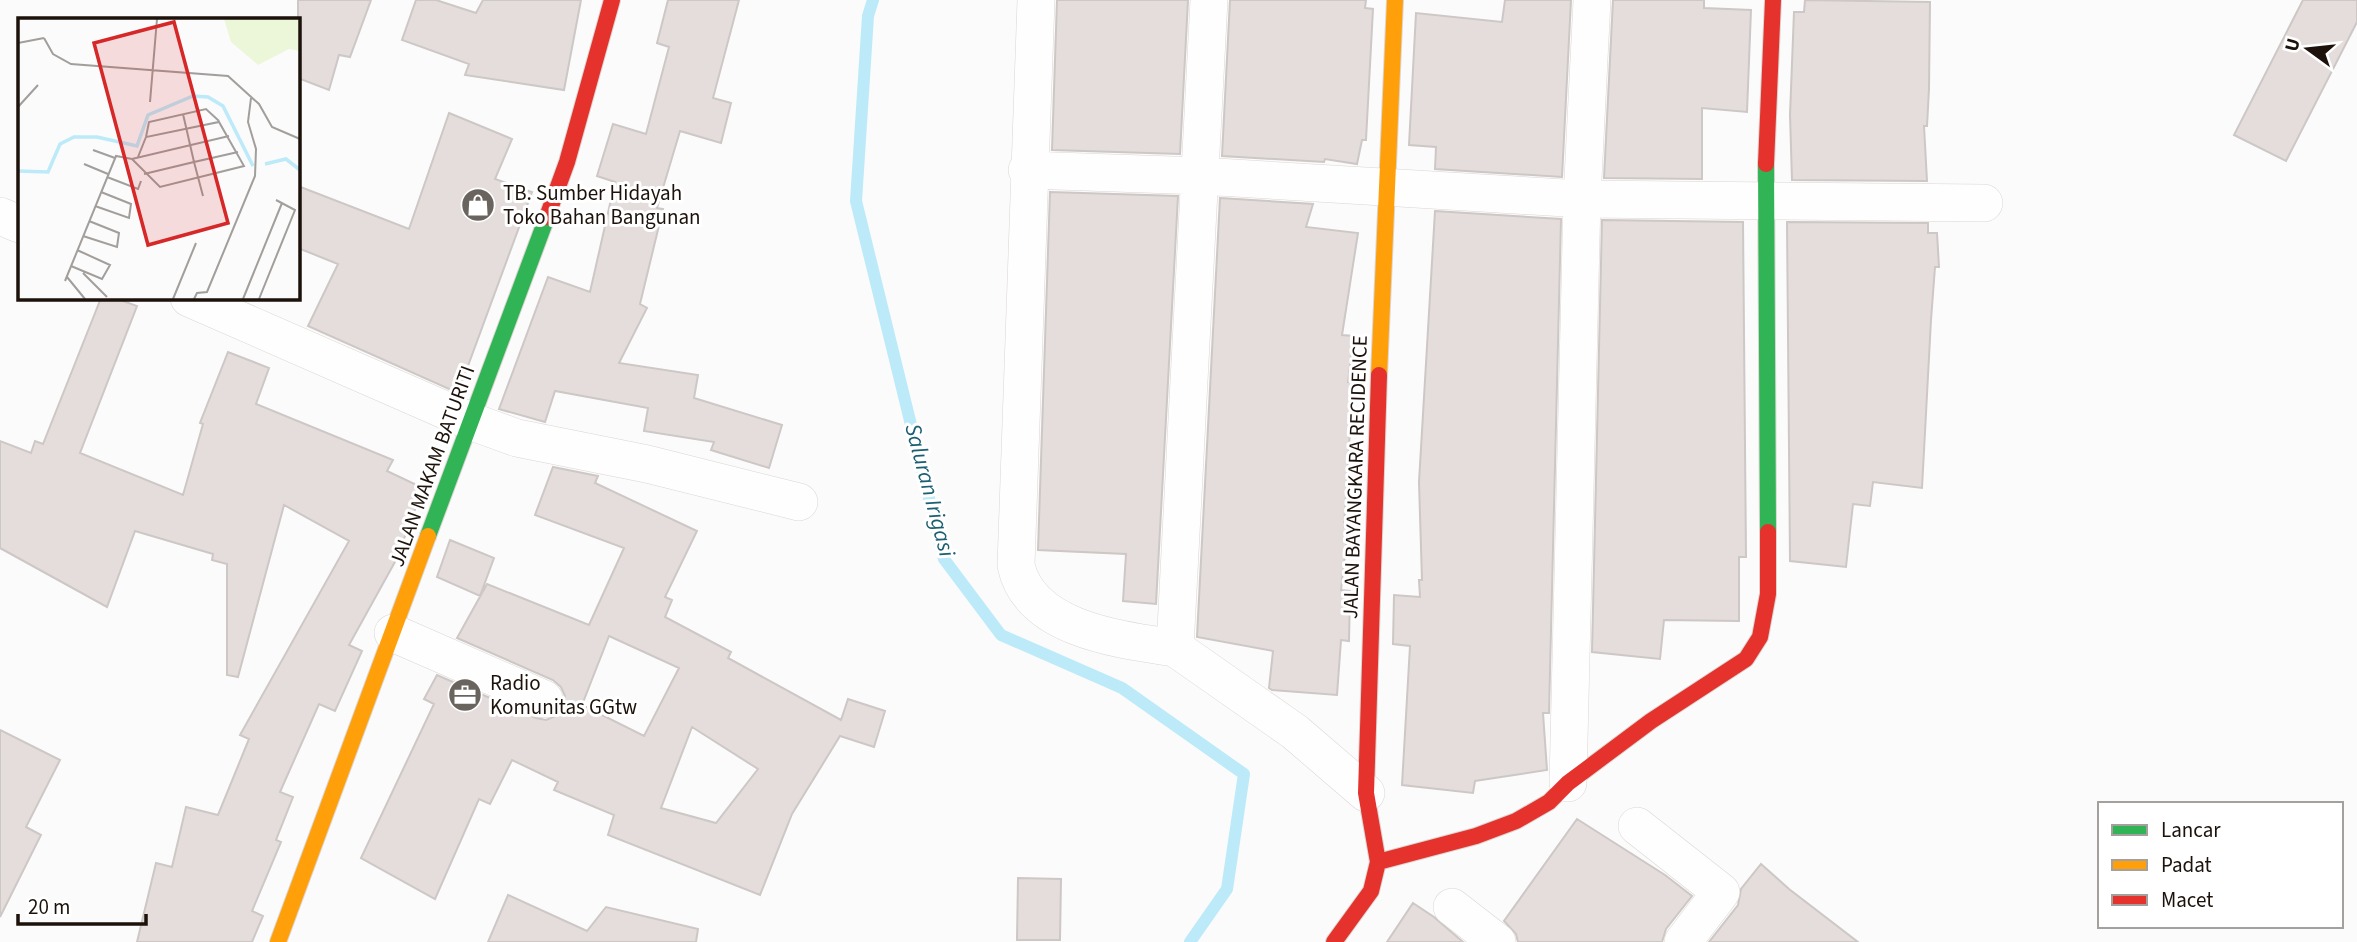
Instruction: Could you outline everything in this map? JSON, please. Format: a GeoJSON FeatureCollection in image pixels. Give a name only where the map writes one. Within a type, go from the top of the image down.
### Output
{"type":"FeatureCollection","features":[{"type":"Feature","properties":{"kind":"street","name":"JALAN MAKAM BATURITI"},"geometry":{"type":"LineString","coordinates":[[278,942],[567,162],[612,0]]}},
{"type":"Feature","properties":{"kind":"street"},"geometry":{"type":"LineString","coordinates":[[1036,0],[1027,170],[1016,565],[1019,581],[1031,597],[1066,621],[1129,641],[1175,648],[1295,732],[1366,793]]}},
{"type":"Feature","properties":{"kind":"street"},"geometry":{"type":"LineString","coordinates":[[1175,648],[1209,0]]}},
{"type":"Feature","properties":{"kind":"street","name":"JALAN BAYANGKARA RECIDENCE"},"geometry":{"type":"LineString","coordinates":[[1334,942],[1371,891],[1378,862],[1366,793],[1385,187],[1395,0]]}},
{"type":"Feature","properties":{"kind":"street"},"geometry":{"type":"LineString","coordinates":[[1568,783],[1583,199],[1592,0]]}},
{"type":"Feature","properties":{"kind":"street"},"geometry":{"type":"LineString","coordinates":[[1378,862],[1476,836],[1516,821],[1549,802],[1568,783],[1651,721],[1746,659],[1760,637],[1768,594],[1765,199],[1773,0]]}},
{"type":"Feature","properties":{"kind":"street"},"geometry":{"type":"LineString","coordinates":[[1027,170],[1201,176],[1583,199],[1984,203]]}},
{"type":"Feature","properties":{"kind":"street"},"geometry":{"type":"LineString","coordinates":[[0,216],[18,224]]}},
{"type":"Feature","properties":{"kind":"street"},"geometry":{"type":"LineString","coordinates":[[191,299],[470,421],[517,438],[647,464],[799,502]]}},
{"type":"Feature","properties":{"kind":"street"},"geometry":{"type":"LineString","coordinates":[[393,633],[544,699]]}},
{"type":"Feature","properties":{"kind":"street"},"geometry":{"type":"LineString","coordinates":[[1637,826],[1729,882],[1683,942]]}},
{"type":"Feature","properties":{"kind":"street"},"geometry":{"type":"LineString","coordinates":[[1452,907],[1497,942]]}},
{"type":"Feature","properties":{"kind":"building"},"geometry":{"type":"Polygon","coordinates":[[[298,0],[371,0],[350,57],[339,55],[329,90],[299,78],[298,0]]]}},
{"type":"Feature","properties":{"kind":"building"},"geometry":{"type":"Polygon","coordinates":[[[416,0],[436,0],[476,13],[483,0],[581,0],[564,90],[465,75],[469,64],[402,40],[416,0]]]}},
{"type":"Feature","properties":{"kind":"building"},"geometry":{"type":"Polygon","coordinates":[[[668,0],[739,0],[713,98],[731,103],[721,143],[680,131],[657,208],[663,209],[640,304],[647,308],[619,363],[698,375],[694,398],[782,425],[769,468],[711,450],[714,442],[644,431],[648,408],[555,391],[545,422],[499,409],[548,277],[590,292],[615,182],[597,176],[613,124],[646,134],[669,47],[657,43],[668,0]]]}},
{"type":"Feature","properties":{"kind":"building"},"geometry":{"type":"Polygon","coordinates":[[[1057,0],[1188,0],[1180,154],[1052,150],[1057,0]]]}},
{"type":"Feature","properties":{"kind":"building"},"geometry":{"type":"Polygon","coordinates":[[[1230,0],[1366,0],[1365,8],[1373,9],[1366,140],[1362,140],[1357,164],[1325,159],[1324,162],[1222,156],[1230,0]]]}},
{"type":"Feature","properties":{"kind":"building"},"geometry":{"type":"Polygon","coordinates":[[[1505,0],[1571,0],[1562,177],[1435,169],[1436,147],[1409,145],[1416,13],[1502,22],[1505,0]]]}},
{"type":"Feature","properties":{"kind":"building"},"geometry":{"type":"Polygon","coordinates":[[[1613,0],[1704,0],[1704,8],[1751,10],[1747,112],[1702,108],[1702,179],[1604,178],[1613,0]]]}},
{"type":"Feature","properties":{"kind":"building"},"geometry":{"type":"Polygon","coordinates":[[[1805,0],[1930,2],[1929,89],[1927,126],[1924,126],[1927,181],[1792,180],[1790,115],[1794,12],[1804,12],[1805,0]]]}},
{"type":"Feature","properties":{"kind":"building"},"geometry":{"type":"Polygon","coordinates":[[[2303,0],[2357,0],[2357,22],[2286,161],[2234,135],[2303,0]]]}},
{"type":"Feature","properties":{"kind":"building"},"geometry":{"type":"Polygon","coordinates":[[[449,113],[512,139],[495,179],[532,192],[458,393],[308,326],[338,264],[299,248],[299,186],[409,229],[449,113]]]}},
{"type":"Feature","properties":{"kind":"building"},"geometry":{"type":"Polygon","coordinates":[[[1050,192],[1178,196],[1156,604],[1123,601],[1126,554],[1038,550],[1050,192]]]}},
{"type":"Feature","properties":{"kind":"building"},"geometry":{"type":"Polygon","coordinates":[[[1220,198],[1313,204],[1306,227],[1358,233],[1342,335],[1354,336],[1348,382],[1353,382],[1344,527],[1348,528],[1341,590],[1350,591],[1349,641],[1341,640],[1337,695],[1272,690],[1269,688],[1273,651],[1197,637],[1220,198]]]}},
{"type":"Feature","properties":{"kind":"building"},"geometry":{"type":"Polygon","coordinates":[[[1435,211],[1561,219],[1549,713],[1543,713],[1547,770],[1475,781],[1473,793],[1402,785],[1410,646],[1393,644],[1394,595],[1420,597],[1419,580],[1422,580],[1419,482],[1435,211]]]}},
{"type":"Feature","properties":{"kind":"building"},"geometry":{"type":"Polygon","coordinates":[[[1602,220],[1743,222],[1746,557],[1739,557],[1739,621],[1664,620],[1660,659],[1592,652],[1602,220]]]}},
{"type":"Feature","properties":{"kind":"building"},"geometry":{"type":"Polygon","coordinates":[[[1787,222],[1928,223],[1928,233],[1937,233],[1939,267],[1935,267],[1922,488],[1873,482],[1870,506],[1853,504],[1846,567],[1790,561],[1787,222]]]}},
{"type":"Feature","properties":{"kind":"building"},"geometry":{"type":"Polygon","coordinates":[[[101,299],[118,299],[137,306],[80,453],[183,495],[203,424],[200,423],[228,352],[269,368],[256,404],[393,460],[387,471],[423,488],[396,560],[349,645],[362,651],[335,711],[319,704],[280,792],[293,797],[276,840],[281,842],[252,911],[263,916],[252,942],[137,942],[156,863],[172,867],[186,807],[218,815],[249,739],[240,735],[349,541],[284,505],[238,677],[227,675],[227,564],[212,560],[213,554],[135,531],[107,607],[0,548],[0,441],[31,453],[35,441],[43,444],[101,299]]]}},
{"type":"Feature","properties":{"kind":"building"},"geometry":{"type":"Polygon","coordinates":[[[553,467],[598,476],[595,483],[697,531],[665,597],[672,600],[665,617],[731,652],[728,658],[841,720],[848,699],[885,711],[874,747],[840,736],[792,814],[760,895],[608,835],[614,815],[554,790],[558,782],[512,760],[490,804],[479,799],[435,899],[361,858],[434,704],[424,699],[437,675],[536,718],[546,720],[556,716],[563,708],[565,696],[561,687],[553,680],[457,638],[487,584],[589,625],[624,548],[535,515],[553,467]],[[609,636],[582,705],[644,736],[679,668],[609,636]],[[692,727],[661,808],[716,823],[758,769],[692,727]]]}},
{"type":"Feature","properties":{"kind":"building"},"geometry":{"type":"Polygon","coordinates":[[[450,540],[494,558],[480,596],[437,577],[450,540]]]}},
{"type":"Feature","properties":{"kind":"building"},"geometry":{"type":"Polygon","coordinates":[[[0,730],[60,760],[26,827],[41,835],[0,917],[0,730]]]}},
{"type":"Feature","properties":{"kind":"building"},"geometry":{"type":"Polygon","coordinates":[[[1577,819],[1665,875],[1692,896],[1666,929],[1662,942],[1518,942],[1516,934],[1504,921],[1577,819]]]}},
{"type":"Feature","properties":{"kind":"building"},"geometry":{"type":"Polygon","coordinates":[[[1761,864],[1858,942],[1709,942],[1738,905],[1741,889],[1761,864]]]}},
{"type":"Feature","properties":{"kind":"building"},"geometry":{"type":"Polygon","coordinates":[[[1018,878],[1061,879],[1060,940],[1017,940],[1018,878]]]}},
{"type":"Feature","properties":{"kind":"building"},"geometry":{"type":"Polygon","coordinates":[[[508,895],[587,931],[606,907],[698,929],[696,942],[488,942],[508,895]]]}},
{"type":"Feature","properties":{"kind":"building"},"geometry":{"type":"Polygon","coordinates":[[[1413,903],[1434,917],[1463,942],[1387,942],[1413,903]]]}},
{"type":"Feature","properties":{"kind":"waterway","name":"Saluran Irigasi"},"geometry":{"type":"LineString","coordinates":[[873,0],[868,16],[856,201],[944,559],[1001,635],[1122,688],[1244,774],[1227,889],[1190,942]]}},
{"type":"Feature","properties":{"kind":"traffic: fast"},"geometry":{"type":"LineString","coordinates":[[1766,164],[1768,532]]}},
{"type":"Feature","properties":{"kind":"traffic: fast"},"geometry":{"type":"LineString","coordinates":[[428,536],[547,217]]}},
{"type":"Feature","properties":{"kind":"traffic: slow"},"geometry":{"type":"LineString","coordinates":[[1379,375],[1395,0]]}},
{"type":"Feature","properties":{"kind":"traffic: slow"},"geometry":{"type":"LineString","coordinates":[[278,942],[428,536]]}},
{"type":"Feature","properties":{"kind":"traffic: jam"},"geometry":{"type":"LineString","coordinates":[[547,217],[567,162],[612,0]]}},
{"type":"Feature","properties":{"kind":"traffic: jam"},"geometry":{"type":"LineString","coordinates":[[1766,164],[1773,0]]}},
{"type":"Feature","properties":{"kind":"traffic: jam"},"geometry":{"type":"LineString","coordinates":[[1334,942],[1371,891],[1378,862],[1366,793],[1379,375]]}},
{"type":"Feature","properties":{"kind":"traffic: jam"},"geometry":{"type":"LineString","coordinates":[[1378,862],[1476,836],[1516,821],[1549,802],[1568,783],[1651,721],[1746,659],[1760,637],[1768,594],[1768,532]]}},
{"type":"Feature","properties":{"kind":"place","name":"TB. Sumber Hidayah Toko Bahan Bangunan"},"geometry":{"type":"Point","coordinates":[478,205]}},
{"type":"Feature","properties":{"kind":"place","name":"Radio Komunitas GGtw"},"geometry":{"type":"Point","coordinates":[465,695]}}]}
